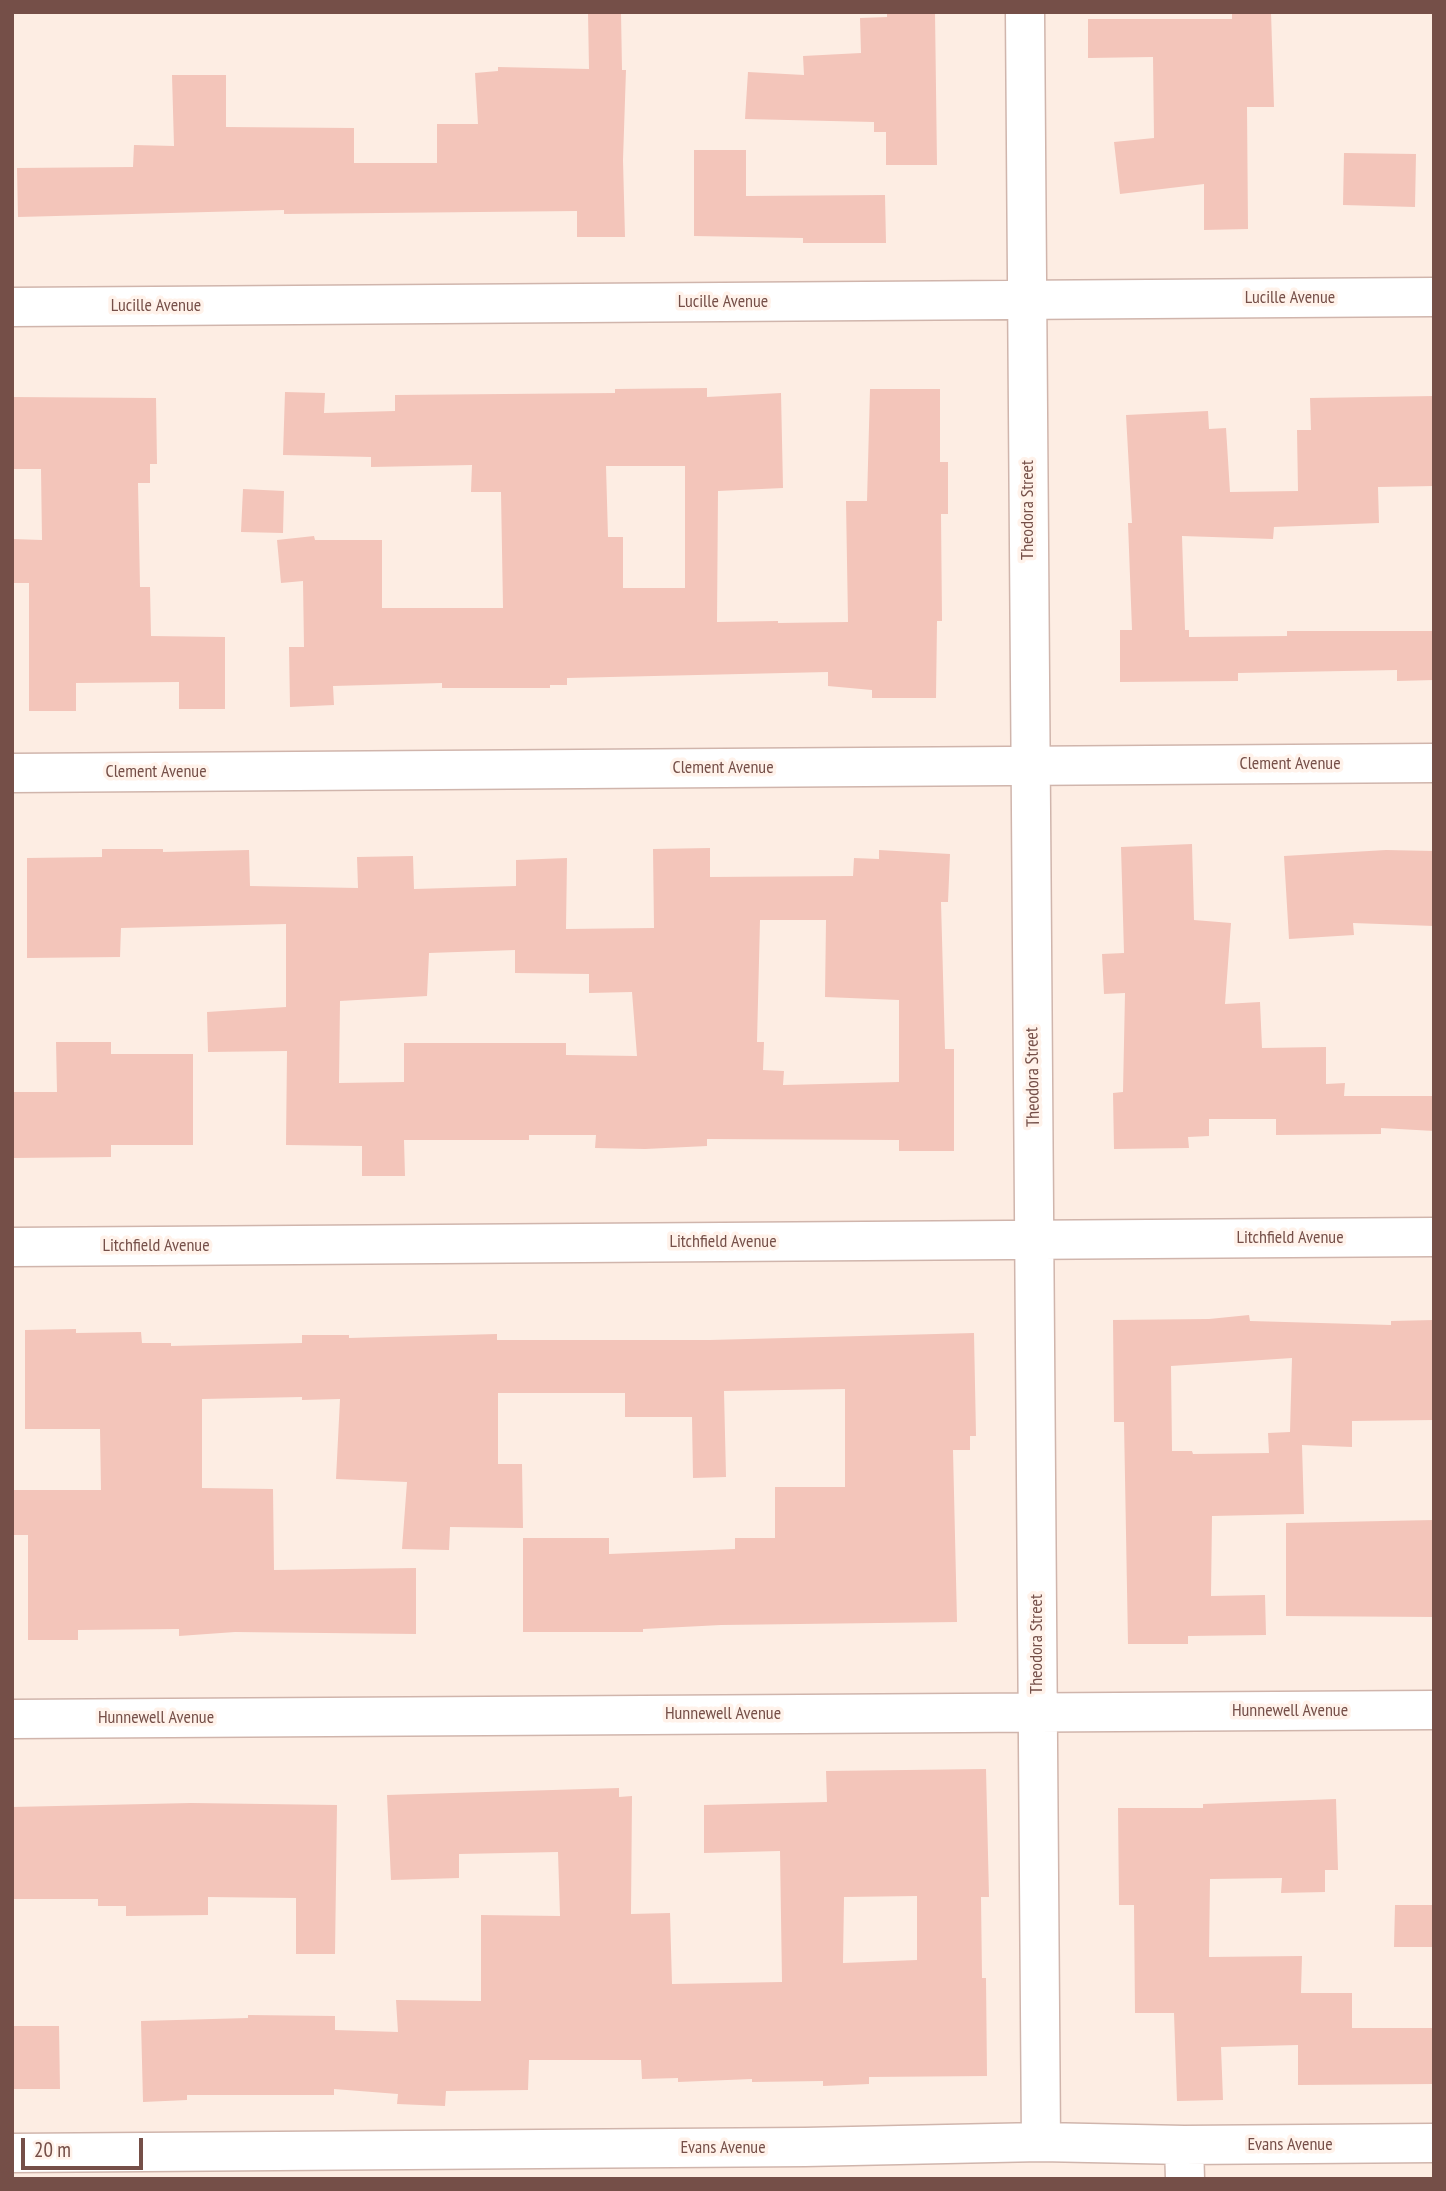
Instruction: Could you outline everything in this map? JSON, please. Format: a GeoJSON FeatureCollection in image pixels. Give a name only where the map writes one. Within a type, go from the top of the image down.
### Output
{"type":"FeatureCollection","features":[{"type":"Feature","properties":{"kind":"street","name":"Theodora Street"},"geometry":{"type":"LineString","coordinates":[[1025,12],[1041,2142]]}},
{"type":"Feature","properties":{"kind":"street","name":"Lucille Avenue"},"geometry":{"type":"LineString","coordinates":[[12,307],[1434,297]]}},
{"type":"Feature","properties":{"kind":"street","name":"Clement Avenue"},"geometry":{"type":"LineString","coordinates":[[12,773],[1434,763]]}},
{"type":"Feature","properties":{"kind":"street","name":"Litchfield Avenue"},"geometry":{"type":"LineString","coordinates":[[12,1247],[1434,1237]]}},
{"type":"Feature","properties":{"kind":"street","name":"Hunnewell Avenue"},"geometry":{"type":"LineString","coordinates":[[12,1719],[1434,1710]]}},
{"type":"Feature","properties":{"kind":"street","name":"Evans Avenue"},"geometry":{"type":"LineString","coordinates":[[37,2162],[805,2163],[1041,2142],[1184,2162],[1434,2143]]}},
{"type":"Feature","properties":{"kind":"building"},"geometry":{"type":"Polygon","coordinates":[[[588,12],[621,12],[622,70],[626,70],[623,160],[625,237],[577,237],[577,211],[284,214],[284,210],[18,217],[17,168],[133,167],[134,145],[174,146],[172,75],[226,75],[226,127],[354,128],[354,163],[437,163],[437,124],[478,124],[475,73],[498,71],[498,67],[589,69],[588,12]]]}},
{"type":"Feature","properties":{"kind":"building"},"geometry":{"type":"Polygon","coordinates":[[[887,12],[935,12],[937,165],[886,165],[886,132],[874,132],[874,122],[745,119],[748,72],[804,75],[803,56],[861,53],[860,18],[887,17],[887,12]]]}},
{"type":"Feature","properties":{"kind":"building"},"geometry":{"type":"Polygon","coordinates":[[[1232,12],[1271,12],[1274,107],[1247,107],[1248,229],[1204,230],[1204,184],[1120,194],[1114,142],[1154,138],[1153,57],[1088,58],[1088,19],[1232,19],[1232,12]]]}},
{"type":"Feature","properties":{"kind":"building"},"geometry":{"type":"Polygon","coordinates":[[[694,150],[746,150],[746,196],[885,195],[886,243],[803,243],[803,238],[694,236],[694,150]]]}},
{"type":"Feature","properties":{"kind":"building"},"geometry":{"type":"Polygon","coordinates":[[[1344,153],[1416,154],[1415,207],[1343,205],[1344,153]]]}},
{"type":"Feature","properties":{"kind":"building"},"geometry":{"type":"Polygon","coordinates":[[[707,388],[707,397],[781,393],[783,488],[718,491],[717,622],[778,623],[848,622],[846,501],[867,501],[870,389],[940,389],[940,462],[948,462],[948,514],[941,514],[942,621],[937,621],[936,698],[872,698],[872,690],[828,686],[828,672],[567,678],[567,685],[550,685],[550,688],[442,688],[442,683],[333,686],[334,705],[290,707],[289,647],[304,647],[303,581],[281,583],[277,540],[314,536],[315,540],[382,540],[382,608],[503,608],[501,492],[471,492],[472,465],[371,467],[371,457],[283,455],[285,392],[325,393],[324,413],[395,411],[395,395],[615,393],[615,389],[707,388]],[[606,466],[608,537],[623,537],[623,588],[685,588],[685,466],[606,466]]]}},
{"type":"Feature","properties":{"kind":"building"},"geometry":{"type":"Polygon","coordinates":[[[1434,396],[1434,486],[1378,487],[1379,523],[1274,527],[1273,539],[1182,536],[1185,630],[1189,630],[1189,637],[1287,636],[1287,631],[1434,631],[1434,680],[1397,681],[1397,670],[1238,673],[1238,681],[1120,682],[1120,630],[1132,630],[1128,523],[1132,523],[1126,415],[1208,411],[1209,429],[1226,428],[1230,492],[1298,491],[1297,430],[1311,430],[1310,398],[1434,396]]]}},
{"type":"Feature","properties":{"kind":"building"},"geometry":{"type":"Polygon","coordinates":[[[12,397],[156,398],[157,464],[150,464],[150,483],[138,483],[140,587],[150,587],[151,636],[225,637],[225,709],[179,709],[179,682],[76,683],[76,711],[29,711],[29,583],[12,583],[12,539],[42,540],[41,469],[12,469],[12,397]]]}},
{"type":"Feature","properties":{"kind":"building"},"geometry":{"type":"Polygon","coordinates":[[[243,489],[284,491],[283,533],[241,532],[243,489]]]}},
{"type":"Feature","properties":{"kind":"building"},"geometry":{"type":"Polygon","coordinates":[[[1192,844],[1194,920],[1231,923],[1225,1004],[1260,1002],[1262,1048],[1326,1047],[1326,1084],[1345,1083],[1344,1096],[1434,1096],[1434,1131],[1381,1128],[1381,1134],[1276,1135],[1276,1119],[1209,1119],[1209,1136],[1188,1137],[1189,1148],[1114,1149],[1113,1093],[1123,1092],[1125,993],[1104,994],[1102,954],[1124,953],[1121,847],[1192,844]]]}},
{"type":"Feature","properties":{"kind":"building"},"geometry":{"type":"Polygon","coordinates":[[[710,848],[710,877],[853,876],[854,858],[879,859],[879,850],[950,854],[948,902],[941,902],[945,1049],[954,1049],[954,1151],[899,1151],[899,1140],[707,1139],[707,1146],[645,1149],[595,1148],[596,1135],[529,1135],[529,1140],[404,1140],[405,1176],[362,1176],[362,1146],[286,1145],[287,1051],[208,1052],[207,1012],[286,1007],[286,924],[121,928],[120,957],[27,958],[27,858],[102,857],[102,849],[163,849],[163,852],[249,850],[250,886],[358,888],[357,857],[413,856],[414,889],[516,886],[516,860],[567,858],[566,929],[654,928],[653,849],[710,848]],[[760,920],[757,1042],[764,1042],[763,1070],[784,1071],[783,1085],[899,1082],[899,1000],[825,997],[826,920],[760,920]],[[515,950],[429,953],[427,996],[340,1001],[339,1083],[404,1082],[404,1043],[566,1043],[566,1055],[637,1056],[632,992],[589,993],[589,974],[515,973],[515,950]]]}},
{"type":"Feature","properties":{"kind":"building"},"geometry":{"type":"Polygon","coordinates":[[[1386,850],[1434,851],[1434,926],[1353,923],[1354,935],[1289,939],[1284,856],[1386,850]]]}},
{"type":"Feature","properties":{"kind":"building"},"geometry":{"type":"Polygon","coordinates":[[[56,1042],[111,1042],[111,1054],[193,1054],[193,1145],[111,1145],[111,1157],[12,1158],[12,1092],[57,1092],[56,1042]]]}},
{"type":"Feature","properties":{"kind":"building"},"geometry":{"type":"Polygon","coordinates":[[[1249,1315],[1250,1321],[1391,1325],[1391,1321],[1434,1320],[1434,1420],[1352,1421],[1352,1447],[1302,1445],[1304,1514],[1212,1516],[1211,1596],[1265,1595],[1266,1635],[1188,1636],[1188,1644],[1128,1644],[1124,1422],[1114,1422],[1113,1320],[1209,1319],[1249,1315]],[[1292,1358],[1171,1366],[1172,1451],[1192,1451],[1193,1454],[1269,1453],[1268,1433],[1290,1432],[1292,1358]]]}},
{"type":"Feature","properties":{"kind":"building"},"geometry":{"type":"Polygon","coordinates":[[[76,1329],[76,1333],[141,1332],[142,1343],[171,1343],[171,1346],[302,1343],[302,1335],[349,1335],[349,1338],[497,1334],[497,1340],[710,1340],[974,1333],[976,1436],[970,1436],[970,1450],[953,1450],[957,1622],[721,1625],[643,1629],[643,1632],[523,1632],[523,1538],[609,1538],[609,1554],[735,1549],[735,1538],[775,1538],[775,1487],[845,1487],[845,1389],[724,1391],[726,1477],[693,1478],[692,1417],[625,1417],[625,1393],[498,1393],[498,1464],[522,1464],[523,1528],[450,1527],[449,1550],[402,1549],[407,1482],[336,1479],[340,1399],[202,1399],[202,1488],[273,1489],[274,1570],[416,1568],[416,1634],[235,1632],[179,1636],[179,1629],[78,1630],[78,1640],[28,1640],[28,1535],[12,1535],[12,1490],[101,1490],[100,1429],[25,1429],[25,1330],[76,1329]]]}},
{"type":"Feature","properties":{"kind":"building"},"geometry":{"type":"Polygon","coordinates":[[[1434,1520],[1434,1617],[1286,1616],[1286,1523],[1434,1520]]]}},
{"type":"Feature","properties":{"kind":"building"},"geometry":{"type":"Polygon","coordinates":[[[986,1769],[989,1897],[981,1897],[982,1978],[986,1978],[987,2076],[869,2077],[869,2084],[823,2086],[823,2081],[752,2082],[752,2079],[678,2082],[678,2078],[642,2079],[641,2060],[529,2060],[528,2090],[446,2091],[445,2106],[397,2104],[398,2094],[334,2089],[334,2095],[187,2095],[187,2100],[143,2102],[141,2021],[248,2018],[248,2015],[335,2016],[335,2030],[398,2032],[396,2000],[481,2001],[481,1915],[560,1916],[558,1852],[459,1854],[459,1878],[391,1880],[387,1795],[619,1788],[619,1797],[632,1796],[631,1914],[670,1913],[672,1984],[782,1982],[780,1851],[704,1853],[704,1805],[827,1802],[826,1771],[986,1769]],[[917,1896],[844,1897],[843,1963],[917,1960],[917,1896]]]}},
{"type":"Feature","properties":{"kind":"building"},"geometry":{"type":"Polygon","coordinates":[[[1336,1799],[1338,1870],[1325,1870],[1325,1892],[1281,1893],[1282,1878],[1210,1879],[1209,1957],[1302,1956],[1301,1993],[1352,1993],[1352,2028],[1434,2028],[1434,2084],[1298,2085],[1298,2045],[1221,2047],[1223,2100],[1177,2101],[1174,2013],[1135,2013],[1134,1905],[1119,1905],[1118,1808],[1203,1808],[1203,1804],[1336,1799]]]}},
{"type":"Feature","properties":{"kind":"building"},"geometry":{"type":"Polygon","coordinates":[[[191,1803],[337,1805],[335,1954],[296,1954],[296,1898],[208,1897],[208,1915],[126,1916],[126,1906],[98,1906],[98,1899],[12,1899],[12,1807],[191,1803]]]}},
{"type":"Feature","properties":{"kind":"building"},"geometry":{"type":"Polygon","coordinates":[[[1395,1905],[1433,1905],[1433,1947],[1394,1947],[1395,1905]]]}},
{"type":"Feature","properties":{"kind":"building"},"geometry":{"type":"Polygon","coordinates":[[[12,2026],[59,2026],[60,2089],[12,2089],[12,2026]]]}}]}
